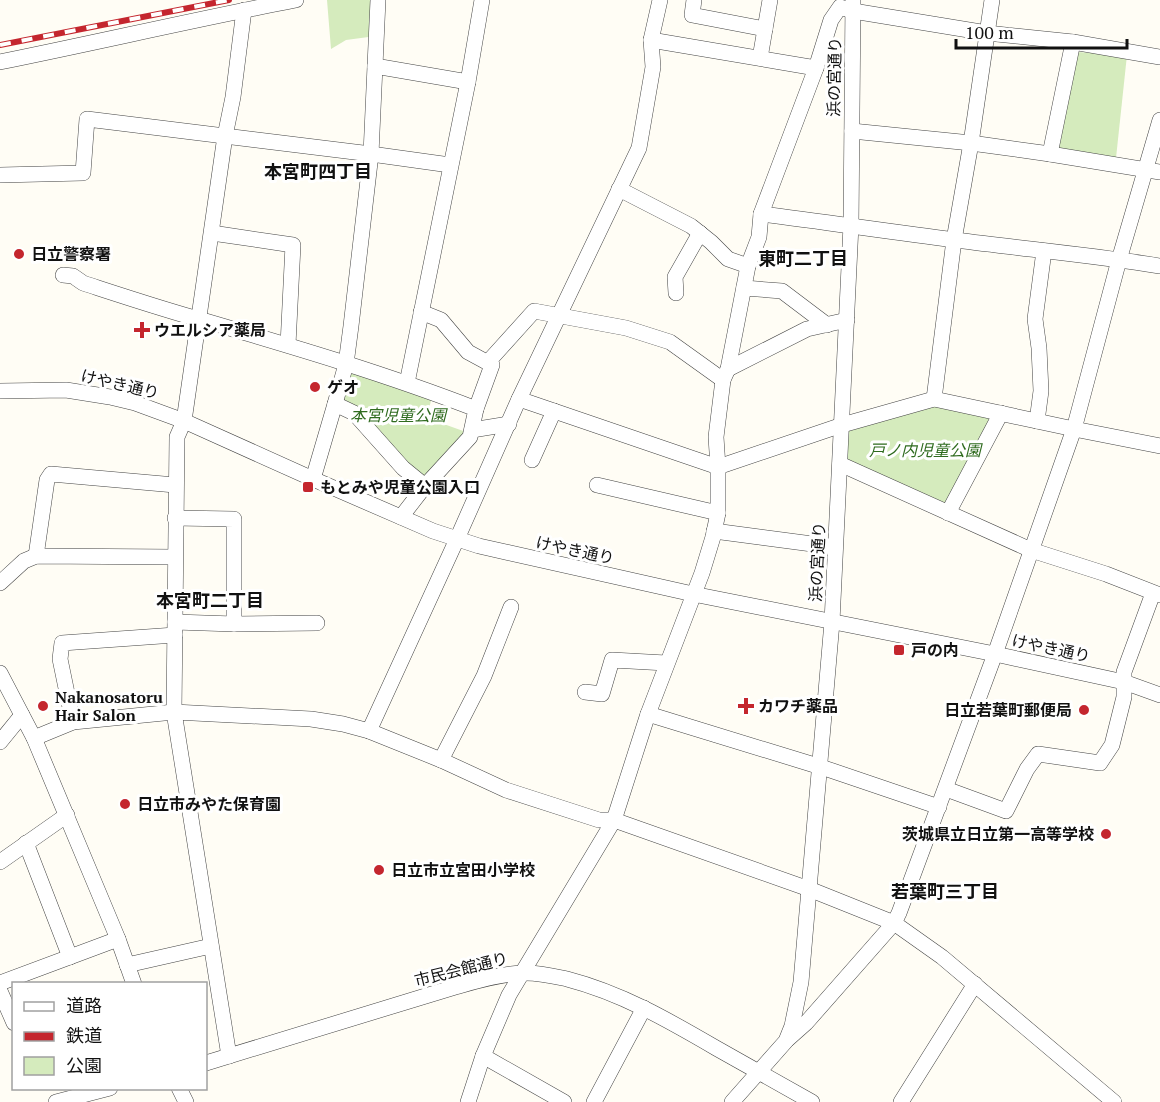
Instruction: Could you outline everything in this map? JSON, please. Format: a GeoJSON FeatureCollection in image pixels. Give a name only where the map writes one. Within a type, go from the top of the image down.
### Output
{"type":"FeatureCollection","features":[{"type":"Feature","properties":{"kind":"street"},"geometry":{"type":"LineString","coordinates":[[0,62],[296,0]]}},
{"type":"Feature","properties":{"kind":"street"},"geometry":{"type":"LineString","coordinates":[[313,479],[346,364],[371,154],[378,0]]}},
{"type":"Feature","properties":{"kind":"street"},"geometry":{"type":"LineString","coordinates":[[407,383],[468,82],[482,0]]}},
{"type":"Feature","properties":{"kind":"street"},"geometry":{"type":"LineString","coordinates":[[369,731],[519,399],[639,148],[653,67],[651,40],[660,0]]}},
{"type":"Feature","properties":{"kind":"street"},"geometry":{"type":"LineString","coordinates":[[694,0],[692,15],[765,29]]}},
{"type":"Feature","properties":{"kind":"street"},"geometry":{"type":"LineString","coordinates":[[760,58],[770,0]]}},
{"type":"Feature","properties":{"kind":"street"},"geometry":{"type":"LineString","coordinates":[[934,399],[954,240],[992,0]]}},
{"type":"Feature","properties":{"kind":"street"},"geometry":{"type":"LineString","coordinates":[[468,1102],[483,1056],[510,995],[614,820],[666,663],[702,573],[717,513],[716,436],[725,374],[748,266],[759,237],[760,214],[816,68],[831,20],[840,7],[853,6],[987,33],[1073,42],[1160,57]]}},
{"type":"Feature","properties":{"kind":"street","name":"浜の宮通り"},"geometry":{"type":"LineString","coordinates":[[732,1102],[786,1041],[792,1026],[801,982],[832,622],[851,225],[853,6]]}},
{"type":"Feature","properties":{"kind":"street"},"geometry":{"type":"LineString","coordinates":[[229,1056],[174,712],[175,518],[177,437],[184,421],[244,10]]}},
{"type":"Feature","properties":{"kind":"street"},"geometry":{"type":"LineString","coordinates":[[651,40],[816,68]]}},
{"type":"Feature","properties":{"kind":"street"},"geometry":{"type":"LineString","coordinates":[[1050,154],[1073,42]]}},
{"type":"Feature","properties":{"kind":"street"},"geometry":{"type":"LineString","coordinates":[[375,66],[468,82]]}},
{"type":"Feature","properties":{"kind":"street"},"geometry":{"type":"LineString","coordinates":[[0,175],[83,173],[87,119],[450,165]]}},
{"type":"Feature","properties":{"kind":"street"},"geometry":{"type":"LineString","coordinates":[[786,1041],[806,1023],[894,923],[900,913],[1074,429],[1119,260],[1153,171],[1160,120]]}},
{"type":"Feature","properties":{"kind":"street"},"geometry":{"type":"LineString","coordinates":[[852,130],[971,143],[1153,171]]}},
{"type":"Feature","properties":{"kind":"street"},"geometry":{"type":"LineString","coordinates":[[619,189],[683,222],[700,233],[728,259],[748,266]]}},
{"type":"Feature","properties":{"kind":"street"},"geometry":{"type":"LineString","coordinates":[[760,214],[1160,266]]}},
{"type":"Feature","properties":{"kind":"street"},"geometry":{"type":"LineString","coordinates":[[212,233],[293,245],[288,345]]}},
{"type":"Feature","properties":{"kind":"street"},"geometry":{"type":"LineString","coordinates":[[676,293],[675,277],[700,233]]}},
{"type":"Feature","properties":{"kind":"street"},"geometry":{"type":"LineString","coordinates":[[1037,421],[1041,390],[1035,319],[1044,251]]}},
{"type":"Feature","properties":{"kind":"street"},"geometry":{"type":"LineString","coordinates":[[63,275],[73,276],[83,284],[407,383],[476,409]]}},
{"type":"Feature","properties":{"kind":"street"},"geometry":{"type":"LineString","coordinates":[[744,288],[782,291],[827,325]]}},
{"type":"Feature","properties":{"kind":"street"},"geometry":{"type":"LineString","coordinates":[[488,362],[534,311],[626,328],[670,342],[725,374]]}},
{"type":"Feature","properties":{"kind":"street"},"geometry":{"type":"LineString","coordinates":[[401,517],[425,486],[470,438],[476,409],[492,365],[468,352],[441,320],[421,312]]}},
{"type":"Feature","properties":{"kind":"street"},"geometry":{"type":"LineString","coordinates":[[725,374],[807,329],[847,320]]}},
{"type":"Feature","properties":{"kind":"street","name":"けやき通り"},"geometry":{"type":"LineString","coordinates":[[0,391],[66,390],[135,403],[184,421],[401,517],[457,539],[528,558],[693,594],[995,654],[1124,682],[1160,695]]}},
{"type":"Feature","properties":{"kind":"street"},"geometry":{"type":"LineString","coordinates":[[519,399],[718,466],[842,425],[934,399],[1160,446]]}},
{"type":"Feature","properties":{"kind":"street"},"geometry":{"type":"LineString","coordinates":[[335,404],[354,413],[403,468],[425,486]]}},
{"type":"Feature","properties":{"kind":"street"},"geometry":{"type":"LineString","coordinates":[[532,460],[554,411]]}},
{"type":"Feature","properties":{"kind":"street"},"geometry":{"type":"LineString","coordinates":[[948,513],[1001,413]]}},
{"type":"Feature","properties":{"kind":"street"},"geometry":{"type":"LineString","coordinates":[[472,430],[509,423]]}},
{"type":"Feature","properties":{"kind":"street"},"geometry":{"type":"LineString","coordinates":[[840,464],[1032,550],[1106,574],[1157,594],[1124,672],[1124,697],[1112,746],[1100,763],[1038,754],[1027,769],[1006,811],[946,789]]}},
{"type":"Feature","properties":{"kind":"street"},"geometry":{"type":"LineString","coordinates":[[36,556],[47,480],[51,474],[176,485]]}},
{"type":"Feature","properties":{"kind":"street"},"geometry":{"type":"LineString","coordinates":[[597,485],[717,513]]}},
{"type":"Feature","properties":{"kind":"street"},"geometry":{"type":"LineString","coordinates":[[175,518],[234,519],[234,624]]}},
{"type":"Feature","properties":{"kind":"street"},"geometry":{"type":"LineString","coordinates":[[714,531],[835,547]]}},
{"type":"Feature","properties":{"kind":"street"},"geometry":{"type":"LineString","coordinates":[[0,583],[24,561],[36,556],[175,556]]}},
{"type":"Feature","properties":{"kind":"street"},"geometry":{"type":"LineString","coordinates":[[441,760],[484,676],[511,607]]}},
{"type":"Feature","properties":{"kind":"street"},"geometry":{"type":"LineString","coordinates":[[73,722],[60,659],[63,643],[234,624],[317,623]]}},
{"type":"Feature","properties":{"kind":"street"},"geometry":{"type":"LineString","coordinates":[[585,692],[602,694],[612,660],[666,663]]}},
{"type":"Feature","properties":{"kind":"street"},"geometry":{"type":"LineString","coordinates":[[0,673],[34,738],[118,939],[133,982]]}},
{"type":"Feature","properties":{"kind":"street"},"geometry":{"type":"LineString","coordinates":[[34,738],[73,722],[174,712],[311,719],[369,731],[441,760],[506,790],[599,820],[614,820],[809,889],[894,923],[975,984],[1096,1097],[1114,1102]]}},
{"type":"Feature","properties":{"kind":"street"},"geometry":{"type":"LineString","coordinates":[[648,714],[821,767],[939,807]]}},
{"type":"Feature","properties":{"kind":"street"},"geometry":{"type":"LineString","coordinates":[[0,742],[22,715]]}},
{"type":"Feature","properties":{"kind":"street"},"geometry":{"type":"LineString","coordinates":[[0,862],[67,816]]}},
{"type":"Feature","properties":{"kind":"street"},"geometry":{"type":"LineString","coordinates":[[26,843],[70,957]]}},
{"type":"Feature","properties":{"kind":"street"},"geometry":{"type":"LineString","coordinates":[[0,983],[118,939]]}},
{"type":"Feature","properties":{"kind":"street"},"geometry":{"type":"LineString","coordinates":[[127,965],[210,946]]}},
{"type":"Feature","properties":{"kind":"street","name":"市民会館通り"},"geometry":{"type":"LineString","coordinates":[[207,1063],[483,979],[523,973],[554,976],[613,993],[812,1102]]}},
{"type":"Feature","properties":{"kind":"street"},"geometry":{"type":"LineString","coordinates":[[901,1102],[975,984]]}},
{"type":"Feature","properties":{"kind":"street"},"geometry":{"type":"LineString","coordinates":[[0,991],[12,1018]]}},
{"type":"Feature","properties":{"kind":"street"},"geometry":{"type":"LineString","coordinates":[[594,1102],[644,1008]]}},
{"type":"Feature","properties":{"kind":"street"},"geometry":{"type":"LineString","coordinates":[[483,1056],[564,1102]]}},
{"type":"Feature","properties":{"kind":"street"},"geometry":{"type":"LineString","coordinates":[[56,1102],[106,1090]]}},
{"type":"Feature","properties":{"kind":"green space"},"geometry":{"type":"Polygon","coordinates":[[[327,0],[378,0],[376,36],[346,40],[331,49],[327,0]]]}},
{"type":"Feature","properties":{"kind":"green space"},"geometry":{"type":"Polygon","coordinates":[[[1077,52],[1127,55],[1116,158],[1053,151],[1077,52]]]}},
{"type":"Feature","properties":{"kind":"green space","name":"本宮児童公園"},"geometry":{"type":"Polygon","coordinates":[[[349,370],[432,396],[427,418],[466,432],[427,482],[341,402],[349,370]]]}},
{"type":"Feature","properties":{"kind":"green space","name":"戸ノ内児童公園"},"geometry":{"type":"Polygon","coordinates":[[[934,399],[996,412],[948,513],[845,462],[842,425],[934,399]]]}},
{"type":"Feature","properties":{"kind":"railway"},"geometry":{"type":"LineString","coordinates":[[0,45],[229,0]]}},
{"type":"Feature","properties":{"kind":"place","name":"日立警察署"},"geometry":{"type":"Point","coordinates":[19,254]}},
{"type":"Feature","properties":{"kind":"place","name":"ウエルシア薬局"},"geometry":{"type":"Point","coordinates":[142,330]}},
{"type":"Feature","properties":{"kind":"place","name":"ゲオ"},"geometry":{"type":"Point","coordinates":[315,387]}},
{"type":"Feature","properties":{"kind":"place","name":"もとみや児童公園入口"},"geometry":{"type":"Point","coordinates":[308,487]}},
{"type":"Feature","properties":{"kind":"place","name":"戸の内"},"geometry":{"type":"Point","coordinates":[899,650]}},
{"type":"Feature","properties":{"kind":"place","name":"Nakanosatoru Hair Salon"},"geometry":{"type":"Point","coordinates":[43,706]}},
{"type":"Feature","properties":{"kind":"place","name":"カワチ薬品"},"geometry":{"type":"Point","coordinates":[746,706]}},
{"type":"Feature","properties":{"kind":"place","name":"日立若葉町郵便局"},"geometry":{"type":"Point","coordinates":[1084,710]}},
{"type":"Feature","properties":{"kind":"place","name":"日立市みやた保育園"},"geometry":{"type":"Point","coordinates":[125,804]}},
{"type":"Feature","properties":{"kind":"place","name":"茨城県立日立第一高等学校"},"geometry":{"type":"Point","coordinates":[1106,834]}},
{"type":"Feature","properties":{"kind":"place","name":"日立市立宮田小学校"},"geometry":{"type":"Point","coordinates":[379,870]}},
{"type":"Feature","properties":{"kind":"district","name":"本宮町四丁目"},"geometry":{"type":"Point","coordinates":[318,171]}},
{"type":"Feature","properties":{"kind":"district","name":"東町二丁目"},"geometry":{"type":"Point","coordinates":[803,258]}},
{"type":"Feature","properties":{"kind":"district","name":"本宮町二丁目"},"geometry":{"type":"Point","coordinates":[210,600]}},
{"type":"Feature","properties":{"kind":"district","name":"若葉町三丁目"},"geometry":{"type":"Point","coordinates":[945,891]}}]}
